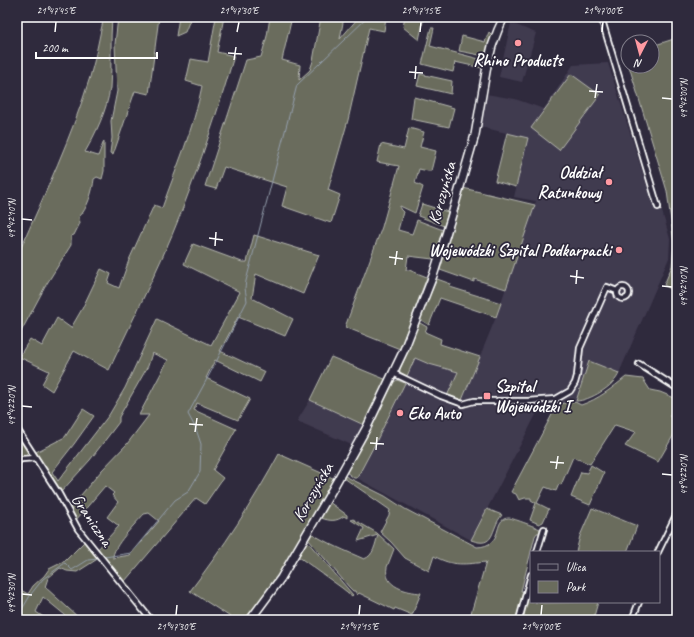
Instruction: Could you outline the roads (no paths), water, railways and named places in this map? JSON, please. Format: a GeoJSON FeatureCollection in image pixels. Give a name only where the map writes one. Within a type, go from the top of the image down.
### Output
{"type":"FeatureCollection","features":[{"type":"Feature","properties":{"kind":"main road","name":"Korczyńska"},"geometry":{"type":"LineString","coordinates":[[250,620],[281,578],[324,505],[363,433],[404,350],[434,273],[451,218],[475,135],[488,60],[504,17]]}},
{"type":"Feature","properties":{"kind":"street"},"geometry":{"type":"LineString","coordinates":[[601,17],[658,207]]}},
{"type":"Feature","properties":{"kind":"street"},"geometry":{"type":"LineString","coordinates":[[393,373],[441,396],[463,404],[474,401],[528,401],[556,399],[570,391],[575,384],[580,348],[607,287],[617,291]]}},
{"type":"Feature","properties":{"kind":"street"},"geometry":{"type":"LineString","coordinates":[[639,364],[677,388]]}},
{"type":"Feature","properties":{"kind":"street","name":"Graniczna"},"geometry":{"type":"LineString","coordinates":[[17,429],[59,494],[78,529],[151,620]]}},
{"type":"Feature","properties":{"kind":"street"},"geometry":{"type":"LineString","coordinates":[[17,460],[35,458]]}},
{"type":"Feature","properties":{"kind":"street"},"geometry":{"type":"LineString","coordinates":[[658,551],[677,513]]}},
{"type":"Feature","properties":{"kind":"street"},"geometry":{"type":"LineString","coordinates":[[537,551],[544,529]]}},
{"type":"Feature","properties":{"kind":"street"},"geometry":{"type":"LineString","coordinates":[[519,620],[530,579]]}},
{"type":"Feature","properties":{"kind":"street"},"geometry":{"type":"LineString","coordinates":[[632,620],[639,603]]}},
{"type":"Feature","properties":{"kind":"waterway"},"geometry":{"type":"LineString","coordinates":[[105,557],[131,553],[175,500],[188,492],[200,472],[201,444],[196,429],[188,414],[247,301],[245,288],[246,281],[297,85],[368,17]]}},
{"type":"Feature","properties":{"kind":"waterway"},"geometry":{"type":"LineString","coordinates":[[17,618],[31,594],[43,579],[65,563],[72,570],[88,560],[98,559]]}},
{"type":"Feature","properties":{"kind":"place","name":"Rhino Products"},"geometry":{"type":"Point","coordinates":[518,43]}},
{"type":"Feature","properties":{"kind":"place","name":"Oddział Ratunkowy"},"geometry":{"type":"Point","coordinates":[609,182]}},
{"type":"Feature","properties":{"kind":"place","name":"Wojewódzki Szpital Podkarpacki"},"geometry":{"type":"Point","coordinates":[619,250]}},
{"type":"Feature","properties":{"kind":"place","name":"Szpital Wojewódzki I"},"geometry":{"type":"Point","coordinates":[487,396]}},
{"type":"Feature","properties":{"kind":"place","name":"Eko Auto"},"geometry":{"type":"Point","coordinates":[400,413]}}]}
